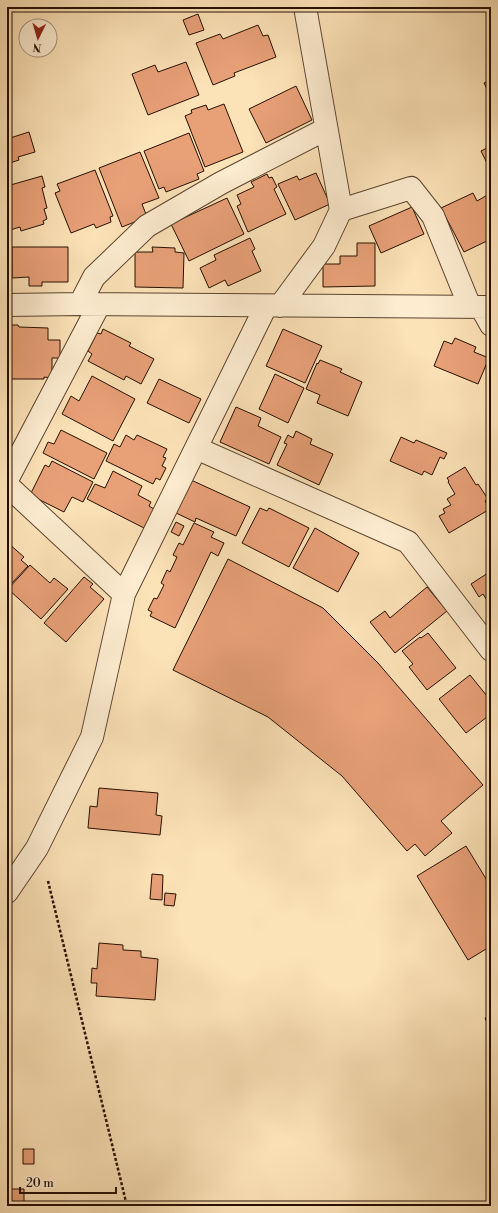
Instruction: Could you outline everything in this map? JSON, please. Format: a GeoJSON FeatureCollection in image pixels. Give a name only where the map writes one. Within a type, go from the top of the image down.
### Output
{"type":"FeatureCollection","features":[{"type":"Feature","properties":{"kind":"street"},"geometry":{"type":"LineString","coordinates":[[7,892],[37,848],[92,737],[124,594],[196,448],[273,306],[324,246],[341,210],[306,7]]}},
{"type":"Feature","properties":{"kind":"street"},"geometry":{"type":"LineString","coordinates":[[7,480],[90,304],[94,277],[146,226],[221,184],[326,129]]}},
{"type":"Feature","properties":{"kind":"street"},"geometry":{"type":"LineString","coordinates":[[8,303],[273,306],[483,312],[433,216],[411,188],[341,210]]}},
{"type":"Feature","properties":{"kind":"street"},"geometry":{"type":"LineString","coordinates":[[196,448],[408,542],[491,650]]}},
{"type":"Feature","properties":{"kind":"street"},"geometry":{"type":"LineString","coordinates":[[7,485],[124,594]]}},
{"type":"Feature","properties":{"kind":"path"},"geometry":{"type":"LineString","coordinates":[[37,848],[47,878],[127,1206]]}},
{"type":"Feature","properties":{"kind":"building"},"geometry":{"type":"Polygon","coordinates":[[[198,14],[204,30],[189,35],[183,20],[198,14]]]}},
{"type":"Feature","properties":{"kind":"building"},"geometry":{"type":"Polygon","coordinates":[[[258,25],[263,36],[268,35],[276,57],[234,73],[235,76],[213,85],[196,43],[220,34],[223,39],[258,25]]]}},
{"type":"Feature","properties":{"kind":"building"},"geometry":{"type":"Polygon","coordinates":[[[186,62],[199,95],[148,115],[132,74],[155,65],[158,72],[186,62]]]}},
{"type":"Feature","properties":{"kind":"building"},"geometry":{"type":"Polygon","coordinates":[[[491,80],[491,97],[484,83],[491,80]]]}},
{"type":"Feature","properties":{"kind":"building"},"geometry":{"type":"Polygon","coordinates":[[[296,86],[312,120],[266,143],[249,109],[296,86]]]}},
{"type":"Feature","properties":{"kind":"building"},"geometry":{"type":"Polygon","coordinates":[[[224,104],[243,152],[205,167],[185,116],[192,113],[191,110],[206,105],[208,110],[224,104]]]}},
{"type":"Feature","properties":{"kind":"building"},"geometry":{"type":"Polygon","coordinates":[[[29,132],[35,152],[18,157],[19,160],[7,164],[7,139],[29,132]]]}},
{"type":"Feature","properties":{"kind":"building"},"geometry":{"type":"Polygon","coordinates":[[[189,133],[204,171],[197,174],[199,179],[166,192],[164,187],[159,189],[144,151],[189,133]]]}},
{"type":"Feature","properties":{"kind":"building"},"geometry":{"type":"Polygon","coordinates":[[[491,144],[491,171],[481,151],[487,148],[486,146],[491,144]]]}},
{"type":"Feature","properties":{"kind":"building"},"geometry":{"type":"Polygon","coordinates":[[[140,152],[159,198],[142,204],[147,217],[122,227],[99,168],[140,152]]]}},
{"type":"Feature","properties":{"kind":"building"},"geometry":{"type":"Polygon","coordinates":[[[95,170],[113,216],[110,217],[111,222],[96,228],[94,224],[71,233],[55,193],[60,191],[57,184],[95,170]]]}},
{"type":"Feature","properties":{"kind":"building"},"geometry":{"type":"Polygon","coordinates":[[[316,173],[330,204],[295,220],[278,184],[297,176],[299,180],[316,173]]]}},
{"type":"Feature","properties":{"kind":"building"},"geometry":{"type":"Polygon","coordinates":[[[267,174],[269,178],[272,177],[277,187],[274,189],[286,214],[248,232],[237,206],[241,204],[237,195],[254,187],[251,182],[267,174]]]}},
{"type":"Feature","properties":{"kind":"building"},"geometry":{"type":"Polygon","coordinates":[[[42,176],[45,187],[42,188],[47,208],[44,209],[47,219],[43,221],[44,224],[21,231],[20,227],[7,231],[7,186],[42,176]]]}},
{"type":"Feature","properties":{"kind":"building"},"geometry":{"type":"Polygon","coordinates":[[[473,193],[477,201],[491,193],[491,239],[464,252],[441,208],[473,193]]]}},
{"type":"Feature","properties":{"kind":"building"},"geometry":{"type":"Polygon","coordinates":[[[227,198],[244,234],[189,261],[171,224],[227,198]]]}},
{"type":"Feature","properties":{"kind":"building"},"geometry":{"type":"Polygon","coordinates":[[[412,207],[424,234],[381,253],[369,226],[412,207]]]}},
{"type":"Feature","properties":{"kind":"building"},"geometry":{"type":"Polygon","coordinates":[[[250,238],[255,249],[252,251],[261,271],[228,286],[225,280],[209,288],[200,268],[216,260],[214,255],[250,238]]]}},
{"type":"Feature","properties":{"kind":"building"},"geometry":{"type":"Polygon","coordinates":[[[357,243],[375,243],[375,286],[323,287],[323,264],[340,264],[340,256],[357,256],[357,243]]]}},
{"type":"Feature","properties":{"kind":"building"},"geometry":{"type":"Polygon","coordinates":[[[12,247],[68,247],[68,282],[42,282],[42,286],[29,286],[29,277],[12,278],[12,247]]]}},
{"type":"Feature","properties":{"kind":"building"},"geometry":{"type":"Polygon","coordinates":[[[152,247],[175,248],[175,252],[184,253],[183,288],[135,287],[135,252],[153,252],[152,247]]]}},
{"type":"Feature","properties":{"kind":"building"},"geometry":{"type":"Polygon","coordinates":[[[7,325],[48,328],[48,340],[60,340],[60,358],[52,358],[52,378],[7,379],[7,325]]]}},
{"type":"Feature","properties":{"kind":"building"},"geometry":{"type":"Polygon","coordinates":[[[103,329],[131,343],[129,346],[154,359],[141,384],[126,376],[124,380],[88,361],[92,354],[88,351],[97,333],[101,334],[103,329]]]}},
{"type":"Feature","properties":{"kind":"building"},"geometry":{"type":"Polygon","coordinates":[[[283,329],[322,346],[305,383],[266,366],[283,329]]]}},
{"type":"Feature","properties":{"kind":"building"},"geometry":{"type":"Polygon","coordinates":[[[455,338],[476,347],[474,352],[489,358],[478,384],[434,366],[444,341],[452,344],[455,338]]]}},
{"type":"Feature","properties":{"kind":"building"},"geometry":{"type":"Polygon","coordinates":[[[320,360],[342,369],[340,372],[362,382],[348,416],[317,403],[320,395],[306,389],[317,363],[318,364],[320,360]]]}},
{"type":"Feature","properties":{"kind":"building"},"geometry":{"type":"Polygon","coordinates":[[[275,374],[304,388],[288,423],[259,409],[275,374]]]}},
{"type":"Feature","properties":{"kind":"building"},"geometry":{"type":"Polygon","coordinates":[[[92,376],[135,399],[113,441],[62,414],[71,396],[79,401],[92,376]]]}},
{"type":"Feature","properties":{"kind":"building"},"geometry":{"type":"Polygon","coordinates":[[[159,379],[201,399],[189,423],[147,403],[159,379]]]}},
{"type":"Feature","properties":{"kind":"building"},"geometry":{"type":"Polygon","coordinates":[[[236,407],[261,418],[258,426],[281,437],[269,464],[220,442],[236,407]]]}},
{"type":"Feature","properties":{"kind":"building"},"geometry":{"type":"Polygon","coordinates":[[[61,430],[107,453],[94,479],[43,453],[48,442],[54,444],[61,430]]]}},
{"type":"Feature","properties":{"kind":"building"},"geometry":{"type":"Polygon","coordinates":[[[296,431],[312,439],[310,444],[333,454],[319,485],[277,465],[287,444],[284,443],[288,435],[293,438],[296,431]]]}},
{"type":"Feature","properties":{"kind":"building"},"geometry":{"type":"Polygon","coordinates":[[[126,435],[134,440],[137,435],[167,449],[163,457],[166,458],[162,466],[166,468],[160,480],[156,478],[153,484],[106,461],[114,444],[120,447],[126,435]]]}},
{"type":"Feature","properties":{"kind":"building"},"geometry":{"type":"Polygon","coordinates":[[[401,437],[414,443],[416,440],[447,453],[444,459],[440,457],[432,475],[424,471],[422,475],[390,461],[401,437]]]}},
{"type":"Feature","properties":{"kind":"building"},"geometry":{"type":"Polygon","coordinates":[[[52,461],[93,482],[83,502],[72,497],[64,512],[30,495],[45,465],[49,467],[52,461]]]}},
{"type":"Feature","properties":{"kind":"building"},"geometry":{"type":"Polygon","coordinates":[[[465,467],[476,485],[478,484],[488,499],[485,501],[490,509],[449,533],[439,516],[445,513],[443,509],[451,505],[447,499],[455,494],[447,478],[465,467]]]}},
{"type":"Feature","properties":{"kind":"building"},"geometry":{"type":"Polygon","coordinates":[[[113,471],[142,486],[138,495],[151,502],[149,506],[154,509],[144,528],[87,499],[95,484],[105,488],[113,471]]]}},
{"type":"Feature","properties":{"kind":"building"},"geometry":{"type":"Polygon","coordinates":[[[191,480],[250,507],[236,536],[196,518],[195,522],[176,513],[191,480]]]}},
{"type":"Feature","properties":{"kind":"building"},"geometry":{"type":"Polygon","coordinates":[[[260,508],[267,511],[269,508],[309,528],[289,567],[242,543],[260,508]]]}},
{"type":"Feature","properties":{"kind":"building"},"geometry":{"type":"Polygon","coordinates":[[[176,522],[184,526],[179,536],[171,532],[176,522]]]}},
{"type":"Feature","properties":{"kind":"building"},"geometry":{"type":"Polygon","coordinates":[[[194,523],[214,532],[211,537],[224,543],[218,556],[211,552],[175,628],[150,616],[152,612],[148,610],[154,598],[157,599],[164,585],[161,583],[167,570],[170,572],[177,557],[173,555],[179,543],[183,545],[194,523]]]}},
{"type":"Feature","properties":{"kind":"building"},"geometry":{"type":"Polygon","coordinates":[[[315,528],[359,553],[338,592],[293,568],[315,528]]]}},
{"type":"Feature","properties":{"kind":"building"},"geometry":{"type":"Polygon","coordinates":[[[8,543],[24,557],[21,560],[28,566],[10,585],[7,583],[8,543]]]}},
{"type":"Feature","properties":{"kind":"building"},"geometry":{"type":"Polygon","coordinates":[[[228,559],[323,608],[378,663],[483,785],[441,821],[452,833],[425,856],[415,844],[407,851],[342,776],[268,717],[173,670],[228,559]]]}},
{"type":"Feature","properties":{"kind":"building"},"geometry":{"type":"Polygon","coordinates":[[[30,565],[50,583],[54,578],[68,589],[41,619],[8,589],[30,565]]]}},
{"type":"Feature","properties":{"kind":"building"},"geometry":{"type":"Polygon","coordinates":[[[491,571],[491,607],[483,594],[479,597],[471,584],[491,571]]]}},
{"type":"Feature","properties":{"kind":"building"},"geometry":{"type":"Polygon","coordinates":[[[84,577],[93,584],[90,587],[104,599],[66,642],[44,623],[84,577]]]}},
{"type":"Feature","properties":{"kind":"building"},"geometry":{"type":"Polygon","coordinates":[[[427,587],[447,611],[395,653],[370,622],[385,611],[390,618],[427,587]]]}},
{"type":"Feature","properties":{"kind":"building"},"geometry":{"type":"Polygon","coordinates":[[[428,633],[456,668],[427,690],[409,667],[413,664],[402,651],[420,637],[421,638],[428,633]]]}},
{"type":"Feature","properties":{"kind":"building"},"geometry":{"type":"Polygon","coordinates":[[[470,675],[491,701],[491,714],[466,733],[439,699],[470,675]]]}},
{"type":"Feature","properties":{"kind":"building"},"geometry":{"type":"Polygon","coordinates":[[[99,788],[158,793],[156,815],[162,816],[160,835],[88,828],[90,806],[97,807],[99,788]]]}},
{"type":"Feature","properties":{"kind":"building"},"geometry":{"type":"Polygon","coordinates":[[[466,846],[491,887],[491,946],[468,960],[417,876],[466,846]]]}},
{"type":"Feature","properties":{"kind":"building"},"geometry":{"type":"Polygon","coordinates":[[[152,874],[163,875],[162,900],[150,899],[152,874]]]}},
{"type":"Feature","properties":{"kind":"building"},"geometry":{"type":"Polygon","coordinates":[[[165,893],[176,894],[174,906],[164,905],[165,893]]]}},
{"type":"Feature","properties":{"kind":"building"},"geometry":{"type":"Polygon","coordinates":[[[99,943],[123,945],[123,950],[141,951],[141,957],[158,959],[155,1000],[96,996],[97,983],[91,983],[92,968],[97,969],[99,943]]]}},
{"type":"Feature","properties":{"kind":"building"},"geometry":{"type":"Polygon","coordinates":[[[491,1016],[491,1032],[485,1018],[491,1016]]]}},
{"type":"Feature","properties":{"kind":"building"},"geometry":{"type":"Polygon","coordinates":[[[23,1149],[34,1149],[34,1164],[23,1164],[23,1149]]]}},
{"type":"Feature","properties":{"kind":"building"},"geometry":{"type":"Polygon","coordinates":[[[7,1189],[24,1189],[24,1206],[7,1206],[7,1189]]]}}]}
